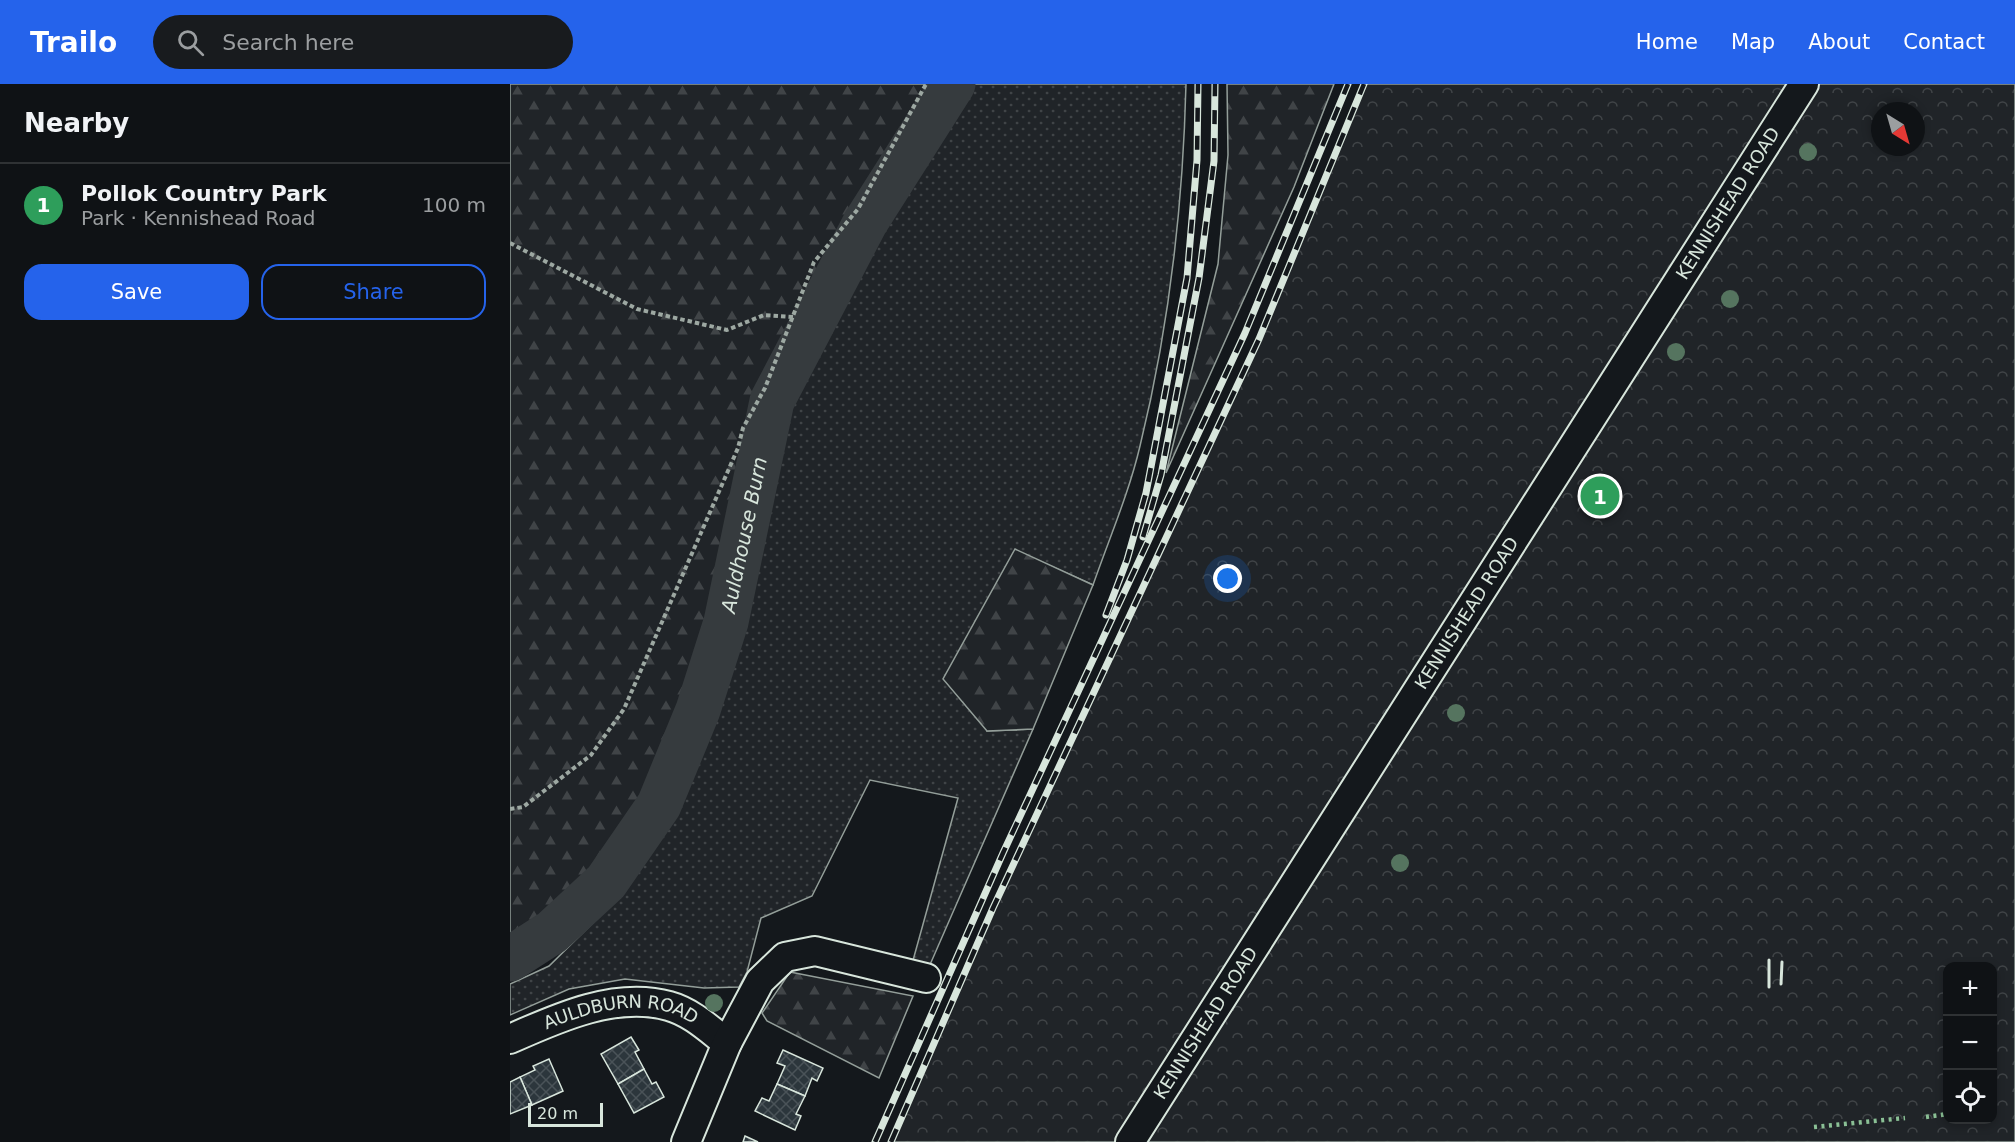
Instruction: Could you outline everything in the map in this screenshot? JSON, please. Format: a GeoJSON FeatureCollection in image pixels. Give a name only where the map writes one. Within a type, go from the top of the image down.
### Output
{"type":"FeatureCollection","features":[{"type":"Feature","properties":{"kind":"street","name":"KENNISHEAD ROAD"},"geometry":{"type":"LineString","coordinates":[[1130,1142],[1804,84]]}},
{"type":"Feature","properties":{"kind":"street"},"geometry":{"type":"LineString","coordinates":[[686,1142],[727,1042],[760,981],[785,957],[814,951],[926,978]]}},
{"type":"Feature","properties":{"kind":"street","name":"AULDBURN ROAD"},"geometry":{"type":"LineString","coordinates":[[510,1039],[552,1020],[595,1007],[636,1002],[676,1009],[692,1016],[727,1042]]}},
{"type":"Feature","properties":{"kind":"path"},"geometry":{"type":"LineString","coordinates":[[510,809],[522,807],[591,754],[624,709],[738,448],[743,428],[765,388],[814,262],[858,209],[926,84]]}},
{"type":"Feature","properties":{"kind":"path"},"geometry":{"type":"LineString","coordinates":[[510,243],[637,309],[727,330],[764,315],[793,317]]}},
{"type":"Feature","properties":{"kind":"green space"},"geometry":{"type":"Polygon","coordinates":[[[510,84],[946,84],[845,243],[764,403],[720,595],[667,753],[605,858],[532,931],[510,945],[510,84]]]}},
{"type":"Feature","properties":{"kind":"green space"},"geometry":{"type":"Polygon","coordinates":[[[966,84],[1186,84],[1182,175],[1167,312],[1150,402],[1130,481],[1093,585],[1015,550],[987,731],[1033,729],[929,967],[912,964],[958,798],[870,780],[812,896],[761,918],[747,972],[739,987],[704,988],[625,979],[569,989],[510,1015],[510,984],[549,966],[616,900],[734,624],[785,408],[873,229],[966,84]]]}},
{"type":"Feature","properties":{"kind":"green space"},"geometry":{"type":"Polygon","coordinates":[[[1227,84],[1334,84],[1294,187],[1166,473],[1218,264],[1228,155],[1227,84]]]}},
{"type":"Feature","properties":{"kind":"green space"},"geometry":{"type":"Polygon","coordinates":[[[1364,84],[2015,84],[2015,1142],[891,1142],[993,908],[1259,339],[1364,84]]]}},
{"type":"Feature","properties":{"kind":"green space"},"geometry":{"type":"Polygon","coordinates":[[[1015,549],[1093,585],[1033,729],[987,731],[943,679],[1015,549]]]}},
{"type":"Feature","properties":{"kind":"green space"},"geometry":{"type":"Polygon","coordinates":[[[790,972],[913,996],[879,1078],[767,1021],[762,1013],[790,972]]]}},
{"type":"Feature","properties":{"kind":"building"},"geometry":{"type":"Polygon","coordinates":[[[631,1037],[639,1050],[635,1052],[644,1069],[618,1084],[601,1054],[631,1037]]]}},
{"type":"Feature","properties":{"kind":"building"},"geometry":{"type":"Polygon","coordinates":[[[783,1050],[823,1068],[817,1081],[812,1078],[805,1096],[777,1084],[785,1066],[777,1063],[783,1050]]]}},
{"type":"Feature","properties":{"kind":"building"},"geometry":{"type":"Polygon","coordinates":[[[549,1059],[563,1091],[532,1105],[520,1077],[535,1070],[533,1066],[549,1059]]]}},
{"type":"Feature","properties":{"kind":"building"},"geometry":{"type":"Polygon","coordinates":[[[644,1069],[652,1084],[656,1082],[664,1097],[634,1113],[618,1084],[644,1069]]]}},
{"type":"Feature","properties":{"kind":"building"},"geometry":{"type":"Polygon","coordinates":[[[520,1077],[532,1105],[510,1114],[510,1082],[520,1077]]]}},
{"type":"Feature","properties":{"kind":"building"},"geometry":{"type":"Polygon","coordinates":[[[777,1084],[805,1096],[796,1114],[801,1116],[795,1130],[755,1111],[762,1098],[769,1101],[777,1084]]]}},
{"type":"Feature","properties":{"kind":"building"},"geometry":{"type":"Polygon","coordinates":[[[745,1136],[758,1142],[743,1142],[745,1136]]]}},
{"type":"Feature","properties":{"kind":"waterway","name":"Auldhouse Burn"},"geometry":{"type":"LineString","coordinates":[[510,959],[552,932],[606,882],[659,805],[698,710],[726,622],[772,401],[865,223],[953,84]]}},
{"type":"Feature","properties":{"kind":"railway"},"geometry":{"type":"LineString","coordinates":[[1106,615],[1127,560],[1146,493],[1187,278],[1197,160],[1198,84]]}},
{"type":"Feature","properties":{"kind":"railway"},"geometry":{"type":"LineString","coordinates":[[1143,537],[1161,475],[1199,278],[1214,161],[1215,84]]}},
{"type":"Feature","properties":{"kind":"railway"},"geometry":{"type":"LineString","coordinates":[[875,1142],[1003,853],[1245,333],[1348,84]]}},
{"type":"Feature","properties":{"kind":"railway"},"geometry":{"type":"LineString","coordinates":[[891,1142],[993,908],[1259,339],[1364,84]]}},
{"type":"Feature","properties":{"kind":"hedge"},"geometry":{"type":"LineString","coordinates":[[1926,1117],[1943,1115]]}},
{"type":"Feature","properties":{"kind":"hedge"},"geometry":{"type":"LineString","coordinates":[[1814,1127],[1905,1118]]}},
{"type":"Feature","properties":{"kind":"wall"},"geometry":{"type":"LineString","coordinates":[[1769,960],[1769,987]]}},
{"type":"Feature","properties":{"kind":"wall"},"geometry":{"type":"LineString","coordinates":[[1781,984],[1782,962]]}},
{"type":"Feature","properties":{"kind":"place","name":"Pollok Country Park"},"geometry":{"type":"Point","coordinates":[1600,496]}}]}
